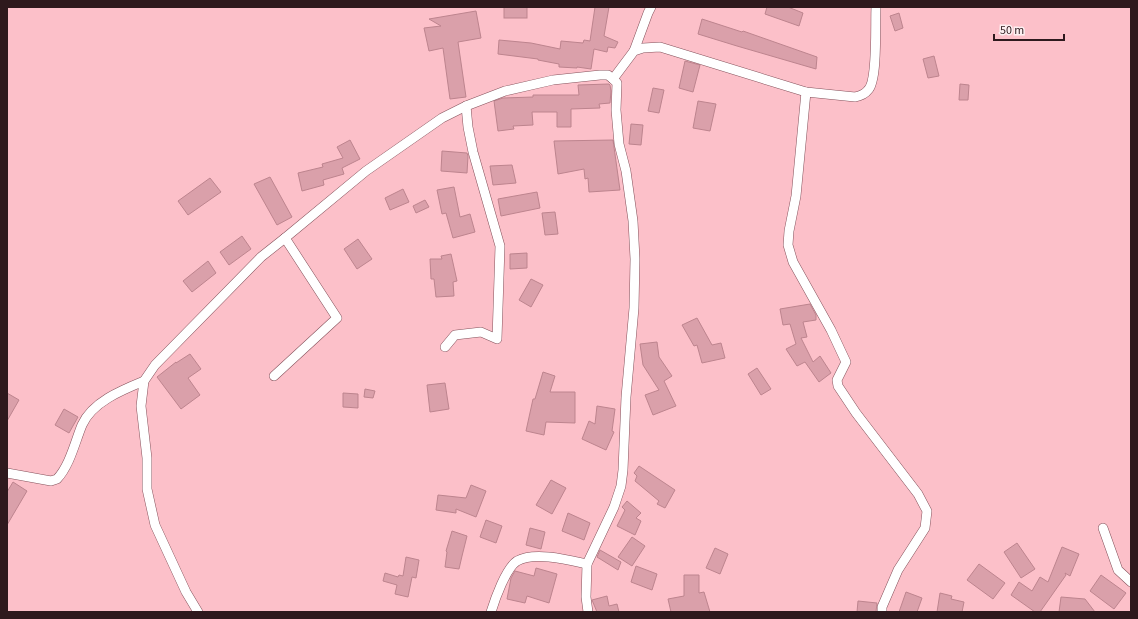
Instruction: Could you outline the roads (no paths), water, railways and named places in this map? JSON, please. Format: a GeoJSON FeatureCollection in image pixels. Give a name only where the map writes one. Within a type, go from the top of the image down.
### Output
{"type":"FeatureCollection","features":[{"type":"Feature","properties":{"kind":"street"},"geometry":{"type":"LineString","coordinates":[[613,79],[634,51],[651,7]]}},
{"type":"Feature","properties":{"kind":"street"},"geometry":{"type":"LineString","coordinates":[[634,51],[643,48],[660,47],[806,92],[855,97],[870,90],[875,64],[876,7]]}},
{"type":"Feature","properties":{"kind":"street"},"geometry":{"type":"LineString","coordinates":[[198,612],[186,592],[155,525],[147,489],[147,458],[141,406],[144,381],[155,365],[260,257],[366,171],[442,118],[466,106],[505,91],[553,80],[600,75],[608,76],[617,83],[616,110],[619,146],[626,171],[633,221],[634,308],[626,397],[624,455],[621,486],[614,507],[587,564],[586,597],[588,612]]}},
{"type":"Feature","properties":{"kind":"street"},"geometry":{"type":"LineString","coordinates":[[806,92],[796,196],[788,245],[793,262],[831,330],[846,362],[837,380],[838,386],[856,413],[918,494],[927,511],[925,528],[898,570],[882,607],[882,612]]}},
{"type":"Feature","properties":{"kind":"street"},"geometry":{"type":"LineString","coordinates":[[445,347],[455,335],[482,332],[498,339],[500,246],[473,152],[466,106]]}},
{"type":"Feature","properties":{"kind":"street"},"geometry":{"type":"LineString","coordinates":[[274,376],[337,318],[285,238]]}},
{"type":"Feature","properties":{"kind":"street"},"geometry":{"type":"LineString","coordinates":[[7,473],[51,481],[57,479],[68,461],[82,424],[87,417],[111,396],[144,381]]}},
{"type":"Feature","properties":{"kind":"street"},"geometry":{"type":"LineString","coordinates":[[1103,528],[1118,570],[1131,582]]}},
{"type":"Feature","properties":{"kind":"street"},"geometry":{"type":"LineString","coordinates":[[492,612],[505,575],[516,561],[528,557],[554,557],[587,564]]}}]}
